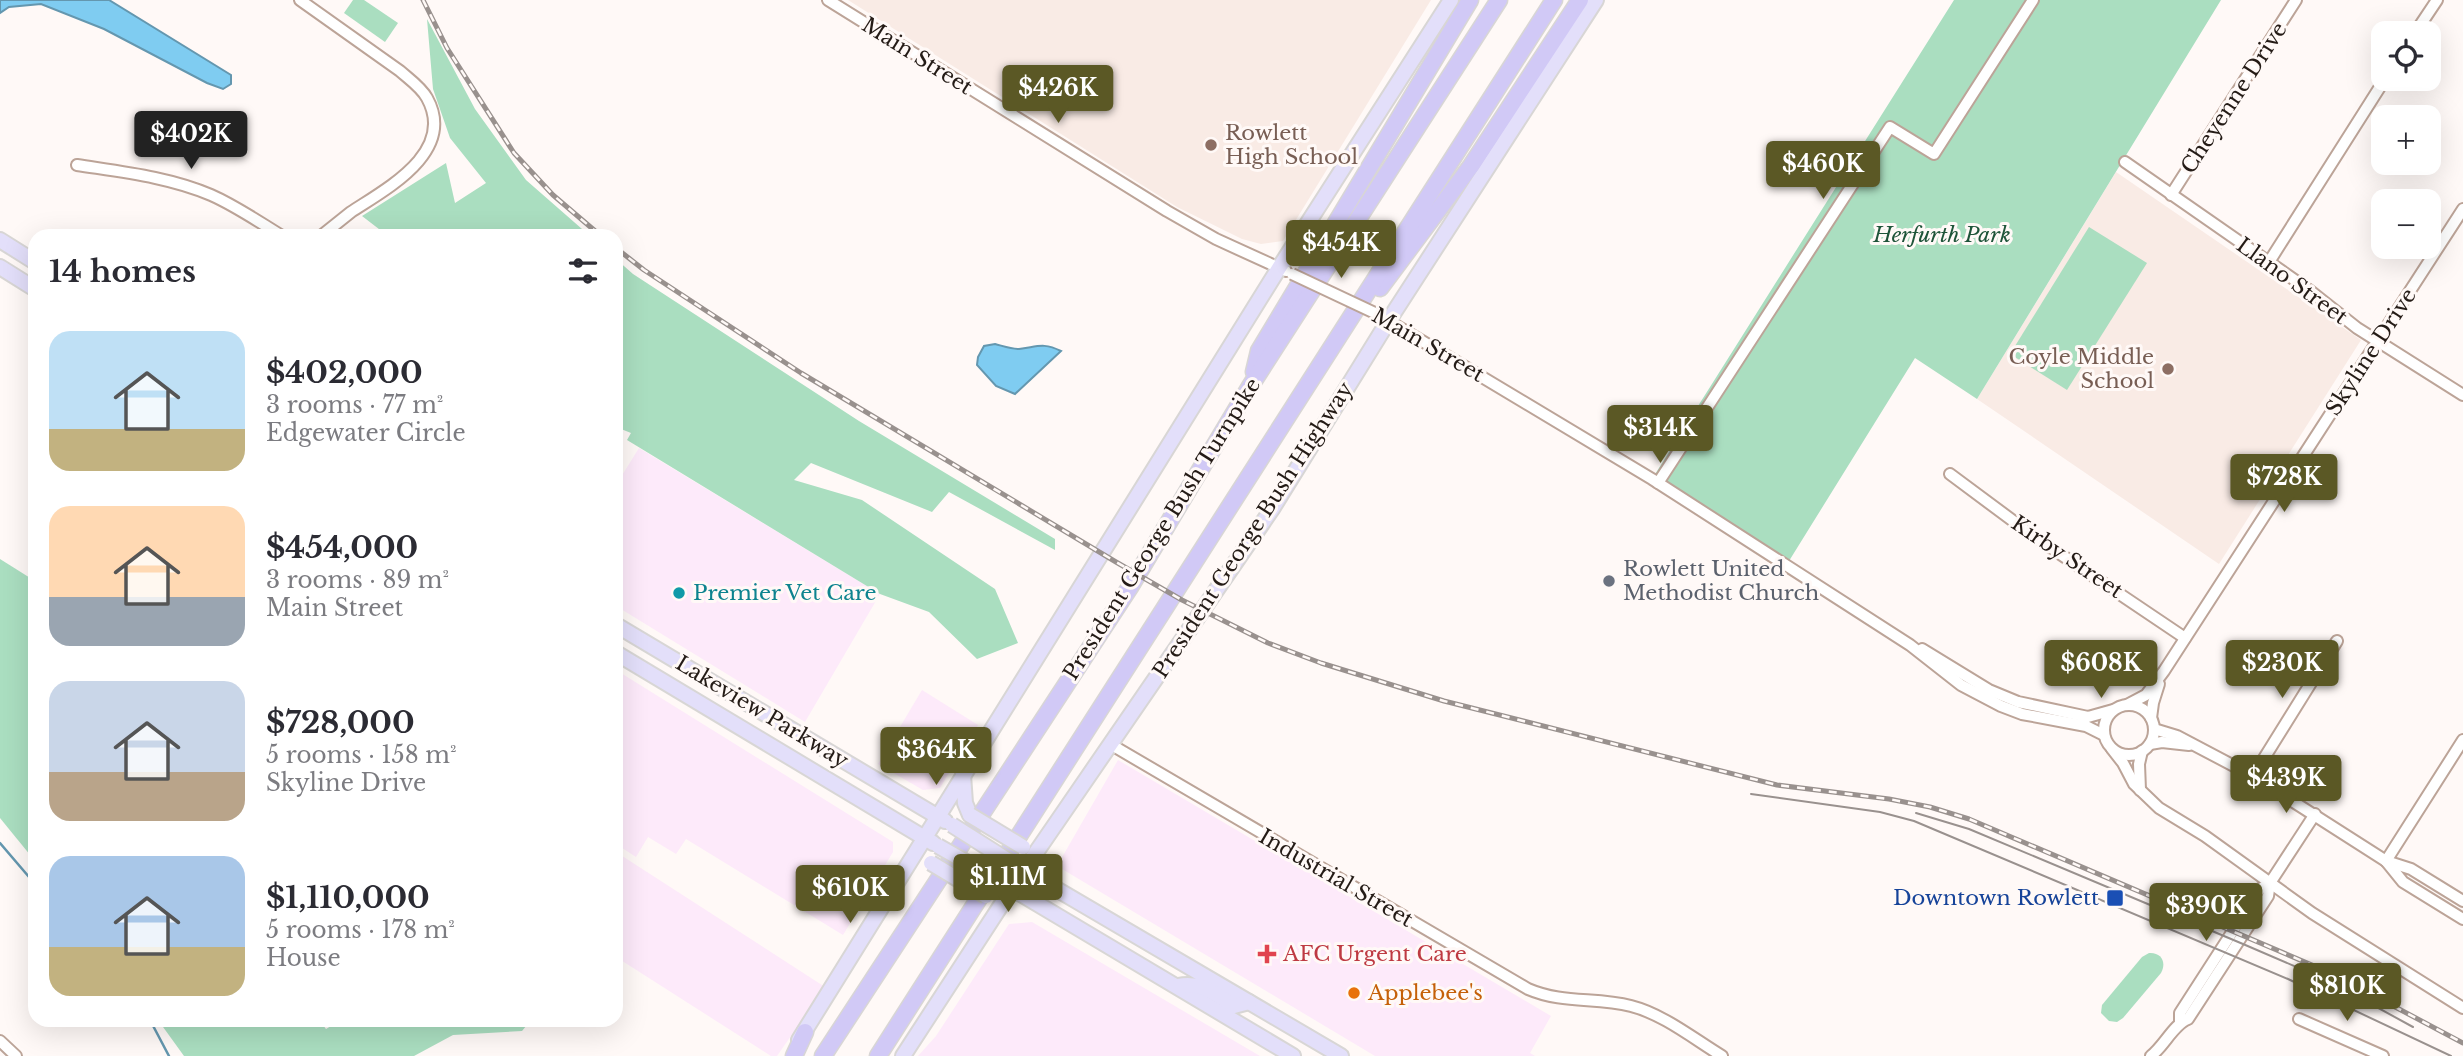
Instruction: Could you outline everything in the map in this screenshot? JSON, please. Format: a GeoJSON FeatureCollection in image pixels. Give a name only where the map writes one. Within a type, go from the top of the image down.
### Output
{"type":"FeatureCollection","features":[{"type":"Feature","properties":{"kind":"highway"},"geometry":{"type":"LineString","coordinates":[[1251,385],[1259,351],[1470,0]]}},
{"type":"Feature","properties":{"kind":"highway","name":"President George Bush Turnpike"},"geometry":{"type":"LineString","coordinates":[[823,1056],[1130,587],[1251,385],[1499,0]]}},
{"type":"Feature","properties":{"kind":"highway","name":"President George Bush Turnpike"},"geometry":{"type":"LineString","coordinates":[[878,1056],[1554,0]]}},
{"type":"Feature","properties":{"kind":"highway"},"geometry":{"type":"LineString","coordinates":[[1360,303],[1382,286],[1471,166],[1580,0]]}},
{"type":"Feature","properties":{"kind":"highway"},"geometry":{"type":"LineString","coordinates":[[794,1056],[805,1032]]}},
{"type":"Feature","properties":{"kind":"main road"},"geometry":{"type":"LineString","coordinates":[[788,1056],[963,775],[1286,271],[1451,0]]}},
{"type":"Feature","properties":{"kind":"main road","name":"President George Bush Highway"},"geometry":{"type":"LineString","coordinates":[[903,1056],[981,937],[1007,886],[1020,867],[1041,845],[1272,509],[1383,317],[1596,0]]}},
{"type":"Feature","properties":{"kind":"main road"},"geometry":{"type":"LineString","coordinates":[[0,240],[28,258]]}},
{"type":"Feature","properties":{"kind":"main road"},"geometry":{"type":"LineString","coordinates":[[0,267],[28,281]]}},
{"type":"Feature","properties":{"kind":"main road","name":"Lakeview Parkway"},"geometry":{"type":"LineString","coordinates":[[623,629],[1341,1056]]}},
{"type":"Feature","properties":{"kind":"main road","name":"Lakeview Parkway"},"geometry":{"type":"LineString","coordinates":[[623,657],[1293,1056]]}},
{"type":"Feature","properties":{"kind":"main road"},"geometry":{"type":"LineString","coordinates":[[734,724],[747,703]]}},
{"type":"Feature","properties":{"kind":"main road"},"geometry":{"type":"LineString","coordinates":[[963,775],[965,803],[970,815],[1023,847],[1031,849],[1041,845]]}},
{"type":"Feature","properties":{"kind":"main road"},"geometry":{"type":"LineString","coordinates":[[898,880],[920,864],[931,863],[986,896],[990,900],[991,911],[981,937]]}},
{"type":"Feature","properties":{"kind":"main road"},"geometry":{"type":"LineString","coordinates":[[1178,986],[1200,985],[1234,1006],[1249,1002]]}},
{"type":"Feature","properties":{"kind":"street"},"geometry":{"type":"LineString","coordinates":[[300,0],[408,78],[427,97],[433,119],[428,147],[417,164],[394,184],[330,229]]}},
{"type":"Feature","properties":{"kind":"street","name":"Main Street"},"geometry":{"type":"LineString","coordinates":[[828,0],[1167,211],[1216,239],[1383,317],[1658,483],[1910,645],[1954,681],[2001,706],[2041,719],[2086,726],[2104,735]]}},
{"type":"Feature","properties":{"kind":"street"},"geometry":{"type":"LineString","coordinates":[[1658,483],[1890,127],[1934,154],[2033,0]]}},
{"type":"Feature","properties":{"kind":"street","name":"Cheyenne Drive"},"geometry":{"type":"LineString","coordinates":[[2171,195],[2296,0]]}},
{"type":"Feature","properties":{"kind":"street"},"geometry":{"type":"LineString","coordinates":[[2423,21],[2437,0]]}},
{"type":"Feature","properties":{"kind":"street"},"geometry":{"type":"LineString","coordinates":[[2269,262],[2377,91]]}},
{"type":"Feature","properties":{"kind":"street","name":"Llano Street"},"geometry":{"type":"LineString","coordinates":[[2125,162],[2378,342],[2463,395]]}},
{"type":"Feature","properties":{"kind":"street"},"geometry":{"type":"LineString","coordinates":[[77,164],[162,179],[209,194],[271,229]]}},
{"type":"Feature","properties":{"kind":"street","name":"Skyline Drive"},"geometry":{"type":"LineString","coordinates":[[2127,705],[2146,695],[2165,671],[2463,209]]}},
{"type":"Feature","properties":{"kind":"street","name":"Kirby Street"},"geometry":{"type":"LineString","coordinates":[[1950,474],[2032,535],[2185,638]]}},
{"type":"Feature","properties":{"kind":"street"},"geometry":{"type":"LineString","coordinates":[[2253,776],[2337,641]]}},
{"type":"Feature","properties":{"kind":"street","name":"Main Street"},"geometry":{"type":"LineString","coordinates":[[1910,645],[1926,651],[1989,690],[2025,704],[2088,717],[2127,705]]}},
{"type":"Feature","properties":{"kind":"street","name":"Skyline Drive"},"geometry":{"type":"LineString","coordinates":[[2153,723],[2153,702],[2165,671]]}},
{"type":"Feature","properties":{"kind":"street"},"geometry":{"type":"LineString","coordinates":[[2127,705],[2141,708],[2153,723],[2253,776],[2386,860],[2411,869],[2463,901]]}},
{"type":"Feature","properties":{"kind":"street"},"geometry":{"type":"LineString","coordinates":[[2113,710],[2107,717],[2104,735],[2140,790],[2159,808],[2205,836],[2312,913],[2463,1008]]}},
{"type":"Feature","properties":{"kind":"street"},"geometry":{"type":"LineString","coordinates":[[2140,790],[2139,764],[2153,723]]}},
{"type":"Feature","properties":{"kind":"street"},"geometry":{"type":"LineString","coordinates":[[2386,860],[2463,740]]}},
{"type":"Feature","properties":{"kind":"street"},"geometry":{"type":"LineString","coordinates":[[2112,749],[2127,755],[2146,748],[2178,743],[2199,747]]}},
{"type":"Feature","properties":{"kind":"street","name":"Industrial Street"},"geometry":{"type":"LineString","coordinates":[[1110,744],[1528,989],[1559,999],[1612,1002],[1634,1007],[1655,1016],[1722,1056]]}},
{"type":"Feature","properties":{"kind":"street"},"geometry":{"type":"LineString","coordinates":[[2151,1056],[2165,1044],[2180,1022],[2188,1019],[2268,896],[2270,883],[2315,814]]}},
{"type":"Feature","properties":{"kind":"street"},"geometry":{"type":"LineString","coordinates":[[2386,860],[2403,882],[2463,919]]}},
{"type":"Feature","properties":{"kind":"street"},"geometry":{"type":"LineString","coordinates":[[2299,1019],[2383,1056]]}},
{"type":"Feature","properties":{"kind":"street"},"geometry":{"type":"LineString","coordinates":[[0,1041],[16,1056]]}},
{"type":"Feature","properties":{"kind":"shaded area","name":"Rowlett High School"},"geometry":{"type":"Polygon","coordinates":[[[848,0],[1431,0],[1283,241],[1261,244],[1242,239],[1177,207],[848,0]]]}},
{"type":"Feature","properties":{"kind":"shaded area","name":"Coyle Middle School"},"geometry":{"type":"Polygon","coordinates":[[[2116,172],[2361,340],[2219,564],[1977,399],[2116,172]]]}},
{"type":"Feature","properties":{"kind":"shaded area"},"geometry":{"type":"Polygon","coordinates":[[[639,448],[880,594],[805,722],[623,610],[623,474],[639,448]]]}},
{"type":"Feature","properties":{"kind":"shaded area"},"geometry":{"type":"Polygon","coordinates":[[[623,674],[893,842],[893,852],[843,935],[686,839],[676,854],[648,837],[636,857],[623,849],[623,674]]]}},
{"type":"Feature","properties":{"kind":"shaded area"},"geometry":{"type":"Polygon","coordinates":[[[922,690],[978,725],[940,788],[923,790],[878,764],[922,690]]]}},
{"type":"Feature","properties":{"kind":"shaded area"},"geometry":{"type":"Polygon","coordinates":[[[1118,760],[1551,1016],[1530,1053],[1535,1056],[1375,1056],[1057,866],[1118,760]]]}},
{"type":"Feature","properties":{"kind":"shaded area"},"geometry":{"type":"Polygon","coordinates":[[[623,857],[825,987],[777,1056],[771,1056],[623,961],[623,857]]]}},
{"type":"Feature","properties":{"kind":"shaded area"},"geometry":{"type":"Polygon","coordinates":[[[1032,922],[1260,1056],[918,1056],[936,1036],[1009,924],[1032,922]]]}},
{"type":"Feature","properties":{"kind":"green space"},"geometry":{"type":"Polygon","coordinates":[[[353,0],[364,0],[398,23],[385,42],[344,13],[353,0]]]}},
{"type":"Feature","properties":{"kind":"green space","name":"Herfurth Park"},"geometry":{"type":"Polygon","coordinates":[[[1954,0],[2221,0],[1977,399],[1915,358],[1789,561],[1652,479],[1954,0]]]}},
{"type":"Feature","properties":{"kind":"green space"},"geometry":{"type":"Polygon","coordinates":[[[427,19],[475,109],[526,180],[582,229],[379,229],[362,216],[446,163],[455,203],[486,183],[450,138],[433,89],[427,19]]]}},
{"type":"Feature","properties":{"kind":"green space"},"geometry":{"type":"Polygon","coordinates":[[[2089,227],[2147,263],[2067,390],[2010,354],[2089,227]]]}},
{"type":"Feature","properties":{"kind":"green space"},"geometry":{"type":"Polygon","coordinates":[[[623,265],[859,421],[1055,539],[1055,550],[949,492],[932,512],[811,463],[794,480],[862,500],[995,589],[1018,643],[977,659],[929,612],[880,594],[627,440],[631,433],[623,430],[623,265]]]}},
{"type":"Feature","properties":{"kind":"green space"},"geometry":{"type":"Polygon","coordinates":[[[0,559],[28,577],[28,852],[0,818],[0,559]]]}},
{"type":"Feature","properties":{"kind":"green space"},"geometry":{"type":"Polygon","coordinates":[[[2149,953],[2162,958],[2161,973],[2123,1018],[2117,1022],[2109,1021],[2101,1013],[2102,1005],[2142,957],[2149,953]]]}},
{"type":"Feature","properties":{"kind":"green space"},"geometry":{"type":"Polygon","coordinates":[[[163,1027],[525,1027],[522,1031],[453,1035],[414,1056],[184,1056],[163,1027]]]}},
{"type":"Feature","properties":{"kind":"water"},"geometry":{"type":"Polygon","coordinates":[[[0,0],[109,0],[231,75],[231,84],[223,89],[207,83],[104,29],[41,4],[9,7],[0,13],[0,0]]]}},
{"type":"Feature","properties":{"kind":"water"},"geometry":{"type":"Polygon","coordinates":[[[995,344],[1019,349],[1045,346],[1061,351],[1015,394],[996,386],[977,365],[984,346],[995,344]]]}},
{"type":"Feature","properties":{"kind":"waterway"},"geometry":{"type":"LineString","coordinates":[[0,843],[28,876]]}},
{"type":"Feature","properties":{"kind":"waterway"},"geometry":{"type":"LineString","coordinates":[[154,1027],[169,1056]]}},
{"type":"Feature","properties":{"kind":"tram line"},"geometry":{"type":"LineString","coordinates":[[1751,794],[1880,812],[1914,821],[2288,979],[2451,1056]]}},
{"type":"Feature","properties":{"kind":"tram line"},"geometry":{"type":"LineString","coordinates":[[1916,813],[1969,829],[2329,981],[2413,1027]]}},
{"type":"Feature","properties":{"kind":"railway"},"geometry":{"type":"LineString","coordinates":[[423,0],[447,48],[514,153],[553,195],[593,229]]}},
{"type":"Feature","properties":{"kind":"railway"},"geometry":{"type":"LineString","coordinates":[[623,254],[801,373],[1116,562],[1182,600],[1268,643],[1321,663],[1444,701],[1777,785],[1889,799],[1930,807],[1969,819],[2333,974],[2463,1043]]}},
{"type":"Feature","properties":{"kind":"place","name":"Rowlett High School"},"geometry":{"type":"Point","coordinates":[1211,145]}},
{"type":"Feature","properties":{"kind":"place","name":"Coyle Middle School"},"geometry":{"type":"Point","coordinates":[2168,369]}},
{"type":"Feature","properties":{"kind":"place","name":"Rowlett United Methodist Church"},"geometry":{"type":"Point","coordinates":[1609,581]}},
{"type":"Feature","properties":{"kind":"place","name":"Premier Vet Care"},"geometry":{"type":"Point","coordinates":[679,593]}},
{"type":"Feature","properties":{"kind":"place","name":"Downtown Rowlett"},"geometry":{"type":"Point","coordinates":[2115,898]}},
{"type":"Feature","properties":{"kind":"place","name":"AFC Urgent Care"},"geometry":{"type":"Point","coordinates":[1267,954]}},
{"type":"Feature","properties":{"kind":"place","name":"Applebee's"},"geometry":{"type":"Point","coordinates":[1354,993]}}]}
